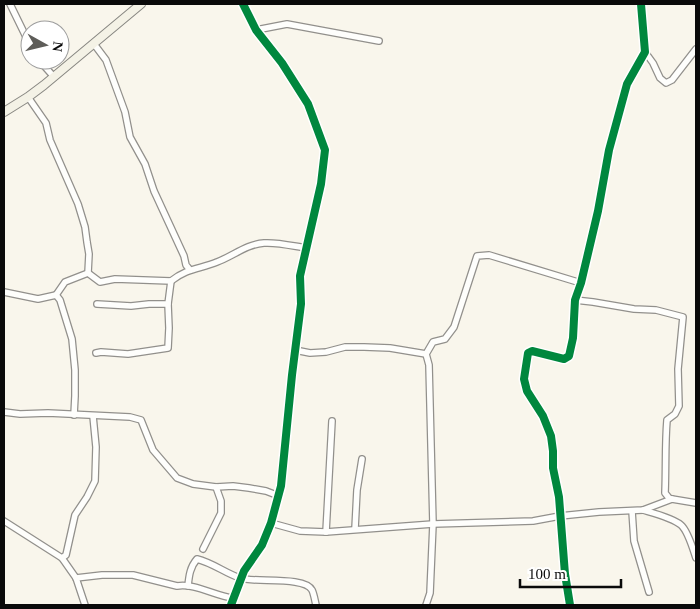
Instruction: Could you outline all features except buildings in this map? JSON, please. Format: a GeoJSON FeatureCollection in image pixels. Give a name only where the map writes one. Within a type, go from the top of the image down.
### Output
{"type":"FeatureCollection","features":[{"type":"Feature","properties":{"kind":"main road"},"geometry":{"type":"LineString","coordinates":[[4,112],[28,98],[141,4]]}},
{"type":"Feature","properties":{"kind":"street"},"geometry":{"type":"LineString","coordinates":[[10,4],[20,24]]}},
{"type":"Feature","properties":{"kind":"street"},"geometry":{"type":"LineString","coordinates":[[232,605],[244,571],[262,545],[279,496],[301,304],[300,276],[321,184],[324,150],[308,104],[282,63],[256,30],[243,4]]}},
{"type":"Feature","properties":{"kind":"street"},"geometry":{"type":"LineString","coordinates":[[641,4],[645,52],[653,62],[660,78],[666,83],[672,80],[696,49]]}},
{"type":"Feature","properties":{"kind":"street"},"geometry":{"type":"LineString","coordinates":[[256,30],[287,24],[379,41]]}},
{"type":"Feature","properties":{"kind":"street"},"geometry":{"type":"LineString","coordinates":[[94,44],[106,60],[125,112],[130,137],[145,164],[154,191],[184,256],[186,265],[190,270]]}},
{"type":"Feature","properties":{"kind":"street"},"geometry":{"type":"LineString","coordinates":[[570,605],[565,574],[559,497],[553,468],[551,436],[543,416],[527,391],[524,379],[528,353],[532,351],[564,359],[569,356],[573,338],[576,300],[598,211],[609,150],[627,84],[645,52]]}},
{"type":"Feature","properties":{"kind":"street"},"geometry":{"type":"LineString","coordinates":[[48,70],[54,77]]}},
{"type":"Feature","properties":{"kind":"street"},"geometry":{"type":"LineString","coordinates":[[28,98],[46,123],[50,140],[78,204],[88,242],[88,273]]}},
{"type":"Feature","properties":{"kind":"street"},"geometry":{"type":"LineString","coordinates":[[96,353],[128,354],[168,348],[168,304],[171,281],[178,275],[217,262],[252,245],[265,243],[306,248]]}},
{"type":"Feature","properties":{"kind":"street"},"geometry":{"type":"LineString","coordinates":[[426,605],[430,593],[433,524],[429,365],[426,354],[434,342],[445,339],[454,327],[477,256],[489,254],[581,283]]}},
{"type":"Feature","properties":{"kind":"street"},"geometry":{"type":"LineString","coordinates":[[88,273],[100,282],[115,279],[171,281]]}},
{"type":"Feature","properties":{"kind":"street"},"geometry":{"type":"LineString","coordinates":[[4,292],[38,299],[56,295],[66,282],[88,273]]}},
{"type":"Feature","properties":{"kind":"street"},"geometry":{"type":"LineString","coordinates":[[56,295],[60,300],[72,339],[74,415]]}},
{"type":"Feature","properties":{"kind":"street"},"geometry":{"type":"LineString","coordinates":[[576,300],[634,310],[656,310],[684,317],[678,369],[679,406],[675,414],[667,420],[665,493],[672,499],[696,503]]}},
{"type":"Feature","properties":{"kind":"street"},"geometry":{"type":"LineString","coordinates":[[98,304],[131,306],[168,304]]}},
{"type":"Feature","properties":{"kind":"street"},"geometry":{"type":"LineString","coordinates":[[295,350],[310,353],[326,352],[345,347],[364,347],[390,348],[426,354]]}},
{"type":"Feature","properties":{"kind":"street"},"geometry":{"type":"LineString","coordinates":[[4,412],[130,417],[141,420],[153,450],[177,478],[194,484],[216,487],[233,486],[266,490],[279,496]]}},
{"type":"Feature","properties":{"kind":"street"},"geometry":{"type":"LineString","coordinates":[[62,558],[66,555],[75,515],[88,497],[95,481],[96,447],[93,416]]}},
{"type":"Feature","properties":{"kind":"street"},"geometry":{"type":"LineString","coordinates":[[326,532],[332,421]]}},
{"type":"Feature","properties":{"kind":"street"},"geometry":{"type":"LineString","coordinates":[[355,529],[357,490],[362,459]]}},
{"type":"Feature","properties":{"kind":"street"},"geometry":{"type":"LineString","coordinates":[[203,549],[221,513],[221,501],[216,487]]}},
{"type":"Feature","properties":{"kind":"street"},"geometry":{"type":"LineString","coordinates":[[270,523],[300,532],[326,532],[433,524],[533,521],[599,512],[643,510],[672,499]]}},
{"type":"Feature","properties":{"kind":"street"},"geometry":{"type":"LineString","coordinates":[[643,510],[681,525],[686,532],[696,558]]}},
{"type":"Feature","properties":{"kind":"street"},"geometry":{"type":"LineString","coordinates":[[632,511],[634,540],[649,592]]}},
{"type":"Feature","properties":{"kind":"street"},"geometry":{"type":"LineString","coordinates":[[4,521],[62,558],[76,578],[85,605]]}},
{"type":"Feature","properties":{"kind":"street"},"geometry":{"type":"LineString","coordinates":[[188,586],[193,564],[197,559],[207,561],[241,579],[296,582],[309,586],[316,605]]}},
{"type":"Feature","properties":{"kind":"street"},"geometry":{"type":"LineString","coordinates":[[76,578],[102,575],[133,575],[177,586],[196,587],[222,597],[234,598]]}},
{"type":"Feature","properties":{"kind":"cycle path"},"geometry":{"type":"LineString","coordinates":[[231,605],[244,571],[262,545],[271,523],[281,486],[301,304],[300,276],[321,184],[325,150],[308,104],[282,63],[256,30],[243,4]]}},
{"type":"Feature","properties":{"kind":"cycle path"},"geometry":{"type":"LineString","coordinates":[[570,605],[565,574],[559,497],[553,468],[551,436],[543,416],[527,391],[524,379],[528,353],[532,351],[564,359],[569,356],[573,338],[575,300],[581,283],[598,211],[609,150],[627,84],[645,52],[641,4]]}}]}
